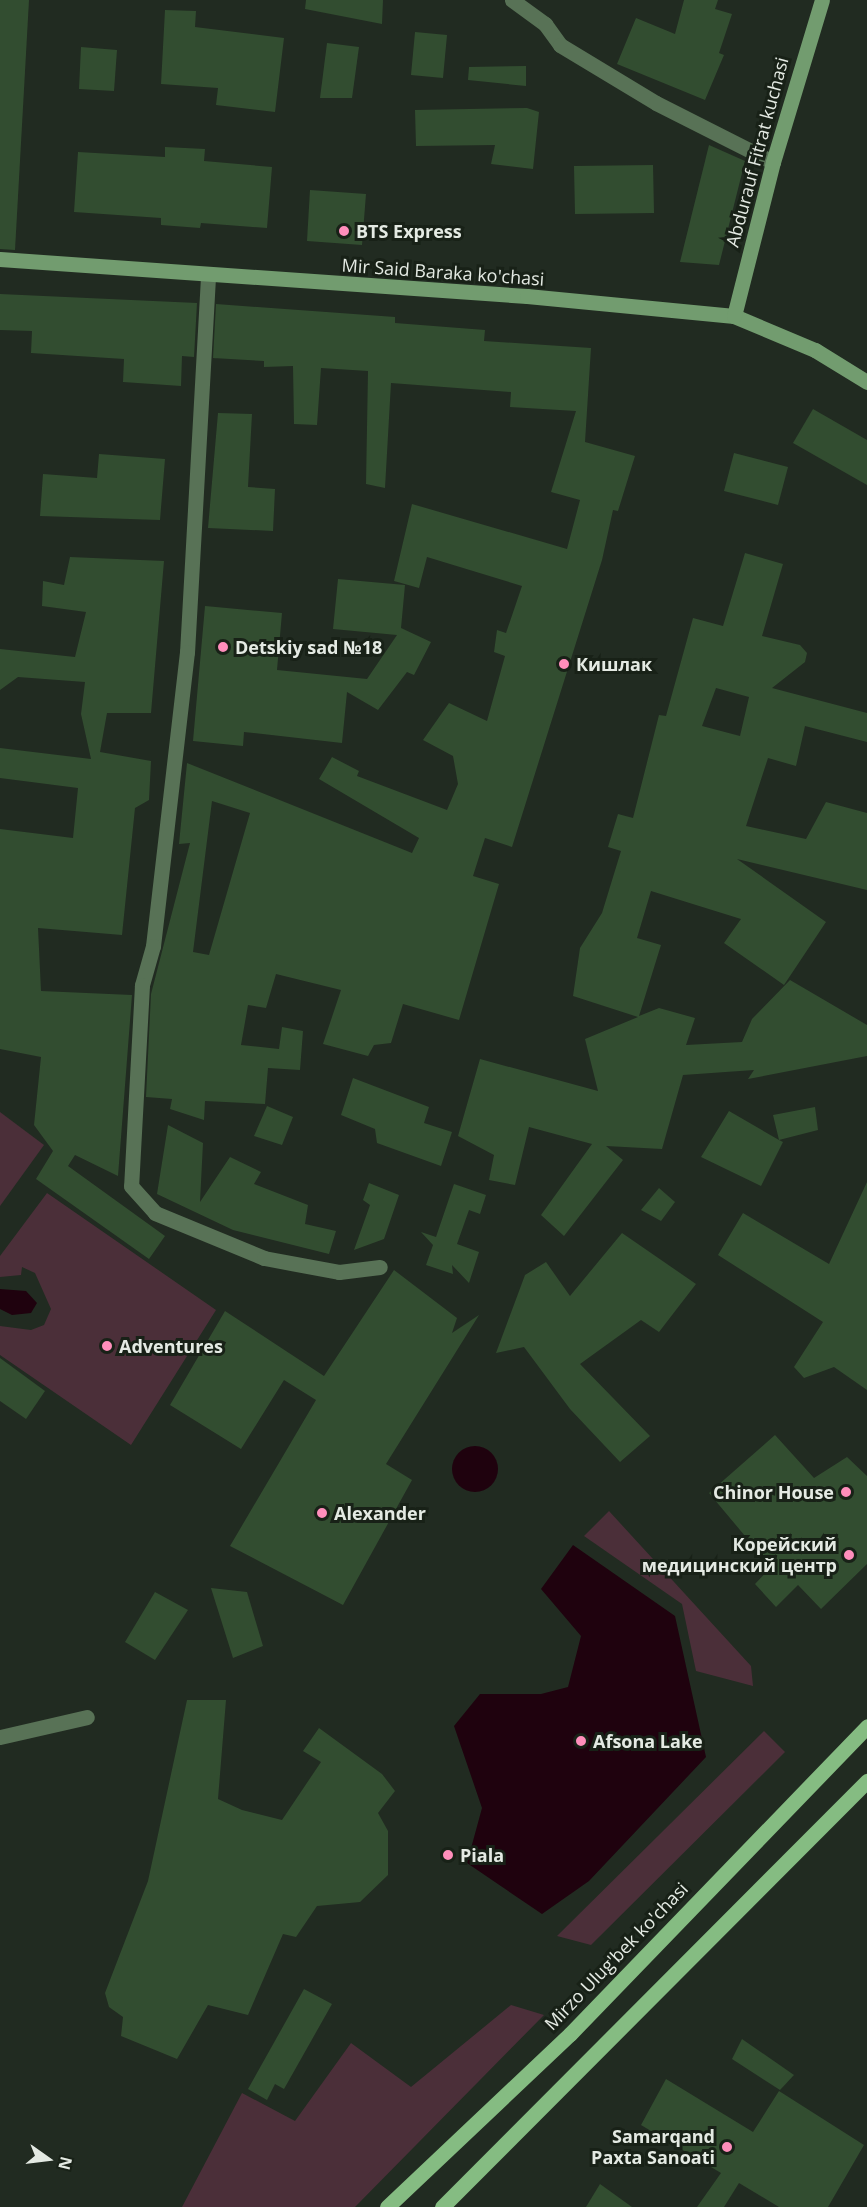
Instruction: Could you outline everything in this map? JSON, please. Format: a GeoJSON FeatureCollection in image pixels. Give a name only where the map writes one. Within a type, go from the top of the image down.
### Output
{"type":"FeatureCollection","features":[{"type":"Feature","properties":{"kind":"main road","name":"Mirzo Ulug'bek ko'chasi"},"geometry":{"type":"LineString","coordinates":[[387,2207],[570,2034],[867,1726]]}},
{"type":"Feature","properties":{"kind":"main road"},"geometry":{"type":"LineString","coordinates":[[442,2207],[867,1781]]}},
{"type":"Feature","properties":{"kind":"street"},"geometry":{"type":"LineString","coordinates":[[512,0],[545,24],[560,45],[656,103],[772,162]]}},
{"type":"Feature","properties":{"kind":"street","name":"Abdurauf Fitrat kuchasi"},"geometry":{"type":"LineString","coordinates":[[734,316],[772,162],[822,0]]}},
{"type":"Feature","properties":{"kind":"street","name":"Mir Said Baraka ko'chasi"},"geometry":{"type":"LineString","coordinates":[[0,259],[208,277],[526,296],[734,316],[815,351],[867,382]]}},
{"type":"Feature","properties":{"kind":"street"},"geometry":{"type":"LineString","coordinates":[[208,277],[187,652],[153,946],[142,985],[131,1186],[155,1213],[264,1258],[339,1272],[380,1267]]}},
{"type":"Feature","properties":{"kind":"street"},"geometry":{"type":"LineString","coordinates":[[0,1737],[87,1717]]}},
{"type":"Feature","properties":{"kind":"shaded area"},"geometry":{"type":"Polygon","coordinates":[[[0,1112],[44,1145],[0,1206],[0,1112]]]}},
{"type":"Feature","properties":{"kind":"shaded area"},"geometry":{"type":"Polygon","coordinates":[[[47,1193],[216,1310],[131,1445],[0,1355],[0,1326],[31,1330],[44,1325],[51,1309],[35,1273],[22,1267],[21,1275],[0,1277],[0,1256],[47,1193]]]}},
{"type":"Feature","properties":{"kind":"shaded area"},"geometry":{"type":"Polygon","coordinates":[[[0,1289],[26,1291],[37,1303],[31,1313],[12,1315],[0,1309],[0,1289]]]}},
{"type":"Feature","properties":{"kind":"shaded area"},"geometry":{"type":"Polygon","coordinates":[[[480,1446],[492,1452],[497,1460],[497,1478],[492,1486],[484,1491],[470,1492],[462,1489],[455,1482],[452,1464],[455,1456],[462,1449],[480,1446]]]}},
{"type":"Feature","properties":{"kind":"shaded area"},"geometry":{"type":"Polygon","coordinates":[[[609,1511],[751,1666],[753,1686],[696,1671],[682,1604],[584,1536],[609,1511]]]}},
{"type":"Feature","properties":{"kind":"shaded area","name":"Afsona Lake"},"geometry":{"type":"Polygon","coordinates":[[[573,1545],[675,1616],[706,1757],[589,1881],[542,1914],[467,1863],[482,1808],[454,1726],[480,1694],[541,1694],[568,1687],[581,1636],[541,1589],[573,1545]]]}},
{"type":"Feature","properties":{"kind":"shaded area"},"geometry":{"type":"Polygon","coordinates":[[[764,1731],[785,1752],[591,1945],[557,1936],[764,1731]]]}},
{"type":"Feature","properties":{"kind":"shaded area"},"geometry":{"type":"Polygon","coordinates":[[[511,2005],[544,2015],[355,2207],[182,2207],[242,2093],[295,2121],[351,2043],[411,2087],[511,2005]]]}},
{"type":"Feature","properties":{"kind":"building"},"geometry":{"type":"Polygon","coordinates":[[[0,0],[29,0],[15,250],[0,249],[0,0]]]}},
{"type":"Feature","properties":{"kind":"building"},"geometry":{"type":"Polygon","coordinates":[[[306,0],[383,0],[382,24],[305,9],[306,0]]]}},
{"type":"Feature","properties":{"kind":"building"},"geometry":{"type":"Polygon","coordinates":[[[684,0],[718,0],[715,9],[732,14],[719,53],[724,55],[705,100],[617,64],[636,18],[675,34],[684,0]]]}},
{"type":"Feature","properties":{"kind":"building"},"geometry":{"type":"Polygon","coordinates":[[[165,10],[196,11],[195,27],[284,38],[275,112],[216,105],[218,88],[161,84],[165,10]]]}},
{"type":"Feature","properties":{"kind":"building"},"geometry":{"type":"Polygon","coordinates":[[[415,32],[447,35],[443,78],[411,75],[415,32]]]}},
{"type":"Feature","properties":{"kind":"building"},"geometry":{"type":"Polygon","coordinates":[[[327,43],[359,47],[352,98],[320,98],[327,43]]]}},
{"type":"Feature","properties":{"kind":"building"},"geometry":{"type":"Polygon","coordinates":[[[81,47],[117,50],[114,91],[79,89],[81,47]]]}},
{"type":"Feature","properties":{"kind":"building"},"geometry":{"type":"Polygon","coordinates":[[[526,66],[526,86],[468,80],[469,67],[526,66]]]}},
{"type":"Feature","properties":{"kind":"building"},"geometry":{"type":"Polygon","coordinates":[[[527,108],[539,112],[533,169],[491,164],[495,145],[416,146],[415,110],[527,108]]]}},
{"type":"Feature","properties":{"kind":"building"},"geometry":{"type":"Polygon","coordinates":[[[709,145],[745,161],[719,265],[680,262],[709,145]]]}},
{"type":"Feature","properties":{"kind":"building"},"geometry":{"type":"Polygon","coordinates":[[[165,147],[205,149],[204,161],[272,167],[267,228],[201,223],[200,228],[161,225],[161,218],[74,212],[78,152],[165,157],[165,147]]]}},
{"type":"Feature","properties":{"kind":"building"},"geometry":{"type":"Polygon","coordinates":[[[653,165],[654,213],[575,214],[574,166],[653,165]]]}},
{"type":"Feature","properties":{"kind":"building"},"geometry":{"type":"Polygon","coordinates":[[[310,190],[366,194],[362,245],[307,241],[310,190]]]}},
{"type":"Feature","properties":{"kind":"building"},"geometry":{"type":"Polygon","coordinates":[[[0,294],[197,303],[194,357],[182,356],[181,386],[123,382],[124,359],[31,353],[32,331],[0,330],[0,294]]]}},
{"type":"Feature","properties":{"kind":"building"},"geometry":{"type":"Polygon","coordinates":[[[216,304],[395,317],[395,323],[485,330],[484,341],[591,348],[585,442],[635,456],[618,511],[613,510],[602,560],[512,847],[485,838],[473,876],[499,884],[459,1020],[403,1004],[391,1043],[374,1045],[368,1056],[323,1044],[341,990],[276,974],[266,1008],[248,1005],[241,1045],[279,1049],[282,1027],[303,1031],[300,1070],[268,1068],[265,1104],[205,1101],[204,1120],[170,1109],[172,1099],[146,1097],[151,994],[190,843],[179,844],[187,763],[412,853],[419,838],[319,779],[332,757],[359,771],[357,776],[447,810],[458,784],[453,756],[423,740],[449,703],[487,721],[505,656],[494,652],[497,630],[506,633],[522,586],[427,557],[419,588],[394,581],[412,504],[567,549],[580,500],[551,492],[576,411],[510,407],[511,392],[391,383],[385,488],[366,484],[368,371],[321,368],[317,425],[294,424],[293,366],[264,367],[264,361],[213,358],[216,304]],[[212,801],[193,952],[209,955],[250,813],[212,801]]]}},
{"type":"Feature","properties":{"kind":"building"},"geometry":{"type":"Polygon","coordinates":[[[813,409],[867,440],[867,485],[793,443],[813,409]]]}},
{"type":"Feature","properties":{"kind":"building"},"geometry":{"type":"Polygon","coordinates":[[[218,413],[252,414],[248,487],[275,489],[273,531],[208,528],[218,413]]]}},
{"type":"Feature","properties":{"kind":"building"},"geometry":{"type":"Polygon","coordinates":[[[734,453],[788,467],[778,505],[724,491],[734,453]]]}},
{"type":"Feature","properties":{"kind":"building"},"geometry":{"type":"Polygon","coordinates":[[[99,454],[165,459],[160,520],[40,516],[43,474],[97,478],[99,454]]]}},
{"type":"Feature","properties":{"kind":"building"},"geometry":{"type":"Polygon","coordinates":[[[745,553],[783,564],[762,636],[800,645],[807,653],[805,662],[772,688],[867,713],[867,742],[805,726],[796,766],[768,758],[746,826],[806,839],[826,802],[867,813],[867,890],[737,859],[826,922],[784,985],[724,943],[741,919],[651,891],[637,938],[661,945],[639,1016],[659,1008],[695,1018],[686,1045],[742,1042],[752,1019],[790,980],[867,1025],[867,1056],[748,1079],[754,1070],[683,1075],[662,1149],[606,1146],[623,1160],[564,1236],[541,1215],[592,1144],[529,1127],[515,1185],[489,1180],[494,1155],[458,1136],[480,1059],[598,1091],[585,1039],[638,1017],[573,996],[580,948],[602,913],[621,851],[608,847],[618,814],[633,818],[659,715],[666,716],[693,618],[723,626],[745,553]],[[716,688],[702,726],[740,736],[749,697],[716,688]]]}},
{"type":"Feature","properties":{"kind":"building"},"geometry":{"type":"Polygon","coordinates":[[[70,557],[164,561],[151,713],[107,713],[100,752],[151,761],[149,800],[135,808],[122,935],[38,928],[41,991],[132,995],[118,1176],[75,1155],[68,1166],[165,1236],[149,1259],[36,1179],[53,1151],[34,1125],[41,1057],[0,1049],[0,829],[73,838],[78,788],[0,778],[0,748],[91,759],[81,714],[85,682],[18,677],[0,690],[0,649],[75,657],[86,612],[42,606],[43,581],[64,585],[70,557]]]}},
{"type":"Feature","properties":{"kind":"building"},"geometry":{"type":"Polygon","coordinates":[[[338,579],[405,585],[401,628],[431,642],[414,675],[407,672],[378,710],[347,692],[342,743],[244,732],[243,746],[193,741],[205,606],[282,613],[277,670],[367,679],[397,635],[333,629],[338,579]]]}},
{"type":"Feature","properties":{"kind":"building"},"geometry":{"type":"Polygon","coordinates":[[[353,1078],[429,1107],[424,1123],[452,1132],[441,1166],[377,1143],[375,1129],[341,1115],[353,1078]]]}},
{"type":"Feature","properties":{"kind":"building"},"geometry":{"type":"Polygon","coordinates":[[[267,1106],[293,1117],[282,1145],[254,1136],[267,1106]]]}},
{"type":"Feature","properties":{"kind":"building"},"geometry":{"type":"Polygon","coordinates":[[[815,1107],[818,1130],[779,1140],[773,1115],[815,1107]]]}},
{"type":"Feature","properties":{"kind":"building"},"geometry":{"type":"Polygon","coordinates":[[[729,1111],[783,1142],[761,1186],[701,1157],[729,1111]]]}},
{"type":"Feature","properties":{"kind":"building"},"geometry":{"type":"Polygon","coordinates":[[[168,1125],[203,1143],[200,1202],[230,1157],[261,1172],[254,1184],[308,1205],[305,1224],[336,1231],[329,1254],[233,1230],[157,1194],[168,1125]]]}},
{"type":"Feature","properties":{"kind":"building"},"geometry":{"type":"Polygon","coordinates":[[[867,1182],[867,1390],[834,1367],[804,1378],[794,1367],[823,1322],[718,1255],[743,1213],[829,1264],[867,1182]]]}},
{"type":"Feature","properties":{"kind":"building"},"geometry":{"type":"Polygon","coordinates":[[[369,1183],[399,1195],[384,1239],[354,1250],[370,1205],[363,1200],[369,1183]]]}},
{"type":"Feature","properties":{"kind":"building"},"geometry":{"type":"Polygon","coordinates":[[[454,1184],[486,1195],[480,1214],[469,1210],[457,1244],[479,1252],[469,1283],[452,1265],[453,1274],[426,1265],[433,1245],[421,1232],[436,1237],[454,1184]]]}},
{"type":"Feature","properties":{"kind":"building"},"geometry":{"type":"Polygon","coordinates":[[[659,1188],[675,1202],[661,1221],[641,1210],[659,1188]]]}},
{"type":"Feature","properties":{"kind":"building"},"geometry":{"type":"Polygon","coordinates":[[[622,1233],[696,1284],[659,1332],[641,1320],[580,1364],[650,1436],[620,1462],[570,1409],[524,1347],[496,1353],[525,1275],[546,1262],[570,1296],[622,1233]]]}},
{"type":"Feature","properties":{"kind":"building"},"geometry":{"type":"Polygon","coordinates":[[[394,1270],[457,1318],[452,1333],[479,1315],[386,1464],[412,1480],[343,1605],[230,1546],[316,1400],[284,1380],[241,1449],[170,1405],[225,1311],[324,1376],[394,1270]]]}},
{"type":"Feature","properties":{"kind":"building"},"geometry":{"type":"Polygon","coordinates":[[[0,1358],[45,1391],[26,1419],[0,1401],[0,1358]]]}},
{"type":"Feature","properties":{"kind":"building"},"geometry":{"type":"Polygon","coordinates":[[[775,1435],[814,1478],[847,1457],[867,1476],[867,1564],[821,1609],[798,1585],[776,1607],[755,1584],[771,1567],[709,1493],[775,1435]]]}},
{"type":"Feature","properties":{"kind":"building"},"geometry":{"type":"Polygon","coordinates":[[[211,1588],[247,1592],[263,1646],[233,1658],[211,1588]]]}},
{"type":"Feature","properties":{"kind":"building"},"geometry":{"type":"Polygon","coordinates":[[[155,1592],[188,1610],[155,1660],[125,1642],[155,1592]]]}},
{"type":"Feature","properties":{"kind":"building"},"geometry":{"type":"Polygon","coordinates":[[[187,1700],[226,1700],[218,1799],[242,1810],[282,1820],[321,1762],[303,1751],[319,1728],[382,1774],[395,1791],[378,1813],[388,1831],[388,1875],[360,1902],[317,1906],[296,1937],[283,1934],[248,2015],[208,2005],[177,2059],[121,2036],[123,2017],[109,2007],[105,1993],[148,1881],[187,1700]]]}},
{"type":"Feature","properties":{"kind":"building"},"geometry":{"type":"Polygon","coordinates":[[[304,1989],[332,2004],[284,2089],[275,2084],[267,2100],[248,2089],[304,1989]]]}},
{"type":"Feature","properties":{"kind":"building"},"geometry":{"type":"Polygon","coordinates":[[[742,2039],[794,2075],[780,2090],[732,2059],[742,2039]]]}},
{"type":"Feature","properties":{"kind":"building"},"geometry":{"type":"Polygon","coordinates":[[[666,2079],[753,2132],[779,2091],[864,2145],[828,2207],[779,2207],[739,2183],[724,2207],[697,2207],[721,2173],[641,2125],[666,2079]]]}},
{"type":"Feature","properties":{"kind":"building"},"geometry":{"type":"Polygon","coordinates":[[[600,2184],[632,2207],[586,2207],[600,2184]]]}},
{"type":"Feature","properties":{"kind":"place","name":"BTS Express"},"geometry":{"type":"Point","coordinates":[344,231]}},
{"type":"Feature","properties":{"kind":"place","name":"Detskiy sad №18"},"geometry":{"type":"Point","coordinates":[223,647]}},
{"type":"Feature","properties":{"kind":"place","name":"Кишлак"},"geometry":{"type":"Point","coordinates":[564,664]}},
{"type":"Feature","properties":{"kind":"place","name":"Adventures"},"geometry":{"type":"Point","coordinates":[107,1346]}},
{"type":"Feature","properties":{"kind":"place","name":"Chinor House"},"geometry":{"type":"Point","coordinates":[846,1492]}},
{"type":"Feature","properties":{"kind":"place","name":"Alexander"},"geometry":{"type":"Point","coordinates":[322,1513]}},
{"type":"Feature","properties":{"kind":"place","name":"Корейский медицинский центр"},"geometry":{"type":"Point","coordinates":[849,1555]}},
{"type":"Feature","properties":{"kind":"place","name":"Afsona Lake"},"geometry":{"type":"Point","coordinates":[581,1741]}},
{"type":"Feature","properties":{"kind":"place","name":"Piala"},"geometry":{"type":"Point","coordinates":[448,1855]}},
{"type":"Feature","properties":{"kind":"place","name":"Samarqand Paxta Sanoati"},"geometry":{"type":"Point","coordinates":[727,2147]}}]}
